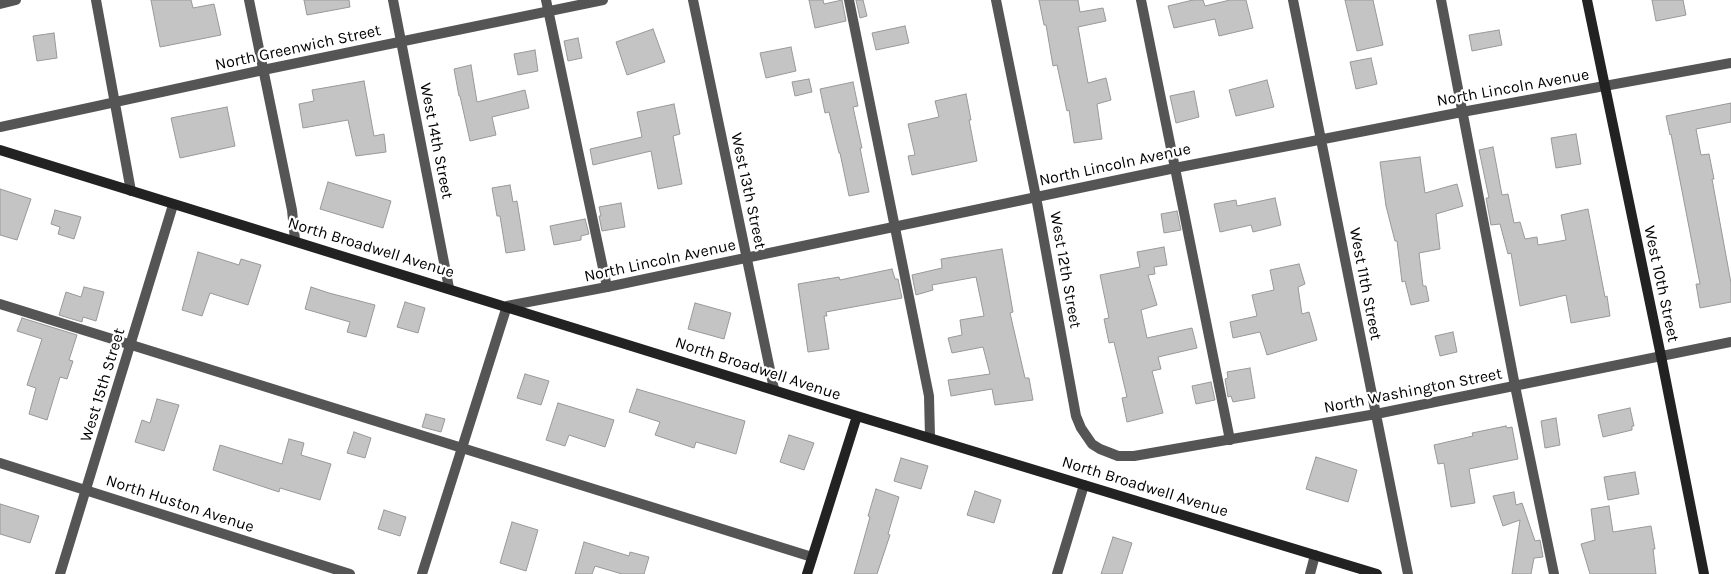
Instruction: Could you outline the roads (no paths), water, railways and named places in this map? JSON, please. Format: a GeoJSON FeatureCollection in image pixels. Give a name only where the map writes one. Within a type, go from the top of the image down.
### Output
{"type":"FeatureCollection","features":[{"type":"Feature","properties":{"kind":"main road","name":"West 10th Street"},"geometry":{"type":"LineString","coordinates":[[1586,0],[1661,356],[1704,574]]}},
{"type":"Feature","properties":{"kind":"main road","name":"North Broadwell Avenue"},"geometry":{"type":"LineString","coordinates":[[0,150],[857,416],[1376,574]]}},
{"type":"Feature","properties":{"kind":"main road"},"geometry":{"type":"LineString","coordinates":[[807,574],[857,416]]}},
{"type":"Feature","properties":{"kind":"street"},"geometry":{"type":"LineString","coordinates":[[0,4],[16,0]]}},
{"type":"Feature","properties":{"kind":"street"},"geometry":{"type":"LineString","coordinates":[[96,0],[131,191]]}},
{"type":"Feature","properties":{"kind":"street"},"geometry":{"type":"LineString","coordinates":[[249,0],[292,210],[295,240]]}},
{"type":"Feature","properties":{"kind":"street","name":"West 14th Street"},"geometry":{"type":"LineString","coordinates":[[394,0],[449,288]]}},
{"type":"Feature","properties":{"kind":"street"},"geometry":{"type":"LineString","coordinates":[[546,0],[607,288]]}},
{"type":"Feature","properties":{"kind":"street","name":"North Greenwich Street"},"geometry":{"type":"LineString","coordinates":[[0,126],[603,0]]}},
{"type":"Feature","properties":{"kind":"street","name":"West 13th Street"},"geometry":{"type":"LineString","coordinates":[[693,0],[774,389]]}},
{"type":"Feature","properties":{"kind":"street"},"geometry":{"type":"LineString","coordinates":[[849,0],[929,396],[930,437]]}},
{"type":"Feature","properties":{"kind":"street","name":"West 12th Street"},"geometry":{"type":"LineString","coordinates":[[996,0],[1036,197],[1076,416],[1081,428],[1092,444],[1100,449]]}},
{"type":"Feature","properties":{"kind":"street"},"geometry":{"type":"LineString","coordinates":[[1141,0],[1230,440]]}},
{"type":"Feature","properties":{"kind":"street","name":"West 11th Street"},"geometry":{"type":"LineString","coordinates":[[1292,0],[1408,574]]}},
{"type":"Feature","properties":{"kind":"street"},"geometry":{"type":"LineString","coordinates":[[1441,0],[1515,386],[1554,574]]}},
{"type":"Feature","properties":{"kind":"street","name":"North Lincoln Avenue"},"geometry":{"type":"LineString","coordinates":[[507,306],[607,288],[1175,168],[1462,112],[1731,63]]}},
{"type":"Feature","properties":{"kind":"street","name":"West 15th Street"},"geometry":{"type":"LineString","coordinates":[[60,574],[174,205]]}},
{"type":"Feature","properties":{"kind":"street"},"geometry":{"type":"LineString","coordinates":[[0,304],[812,557]]}},
{"type":"Feature","properties":{"kind":"street"},"geometry":{"type":"LineString","coordinates":[[422,574],[507,306]]}},
{"type":"Feature","properties":{"kind":"street","name":"North Washington Street"},"geometry":{"type":"LineString","coordinates":[[1100,449],[1118,456],[1134,456],[1230,440],[1376,414],[1731,342]]}},
{"type":"Feature","properties":{"kind":"street","name":"North Huston Avenue"},"geometry":{"type":"LineString","coordinates":[[0,464],[350,574]]}},
{"type":"Feature","properties":{"kind":"street"},"geometry":{"type":"LineString","coordinates":[[1057,574],[1084,484]]}},
{"type":"Feature","properties":{"kind":"street"},"geometry":{"type":"LineString","coordinates":[[1310,574],[1315,555]]}}]}
